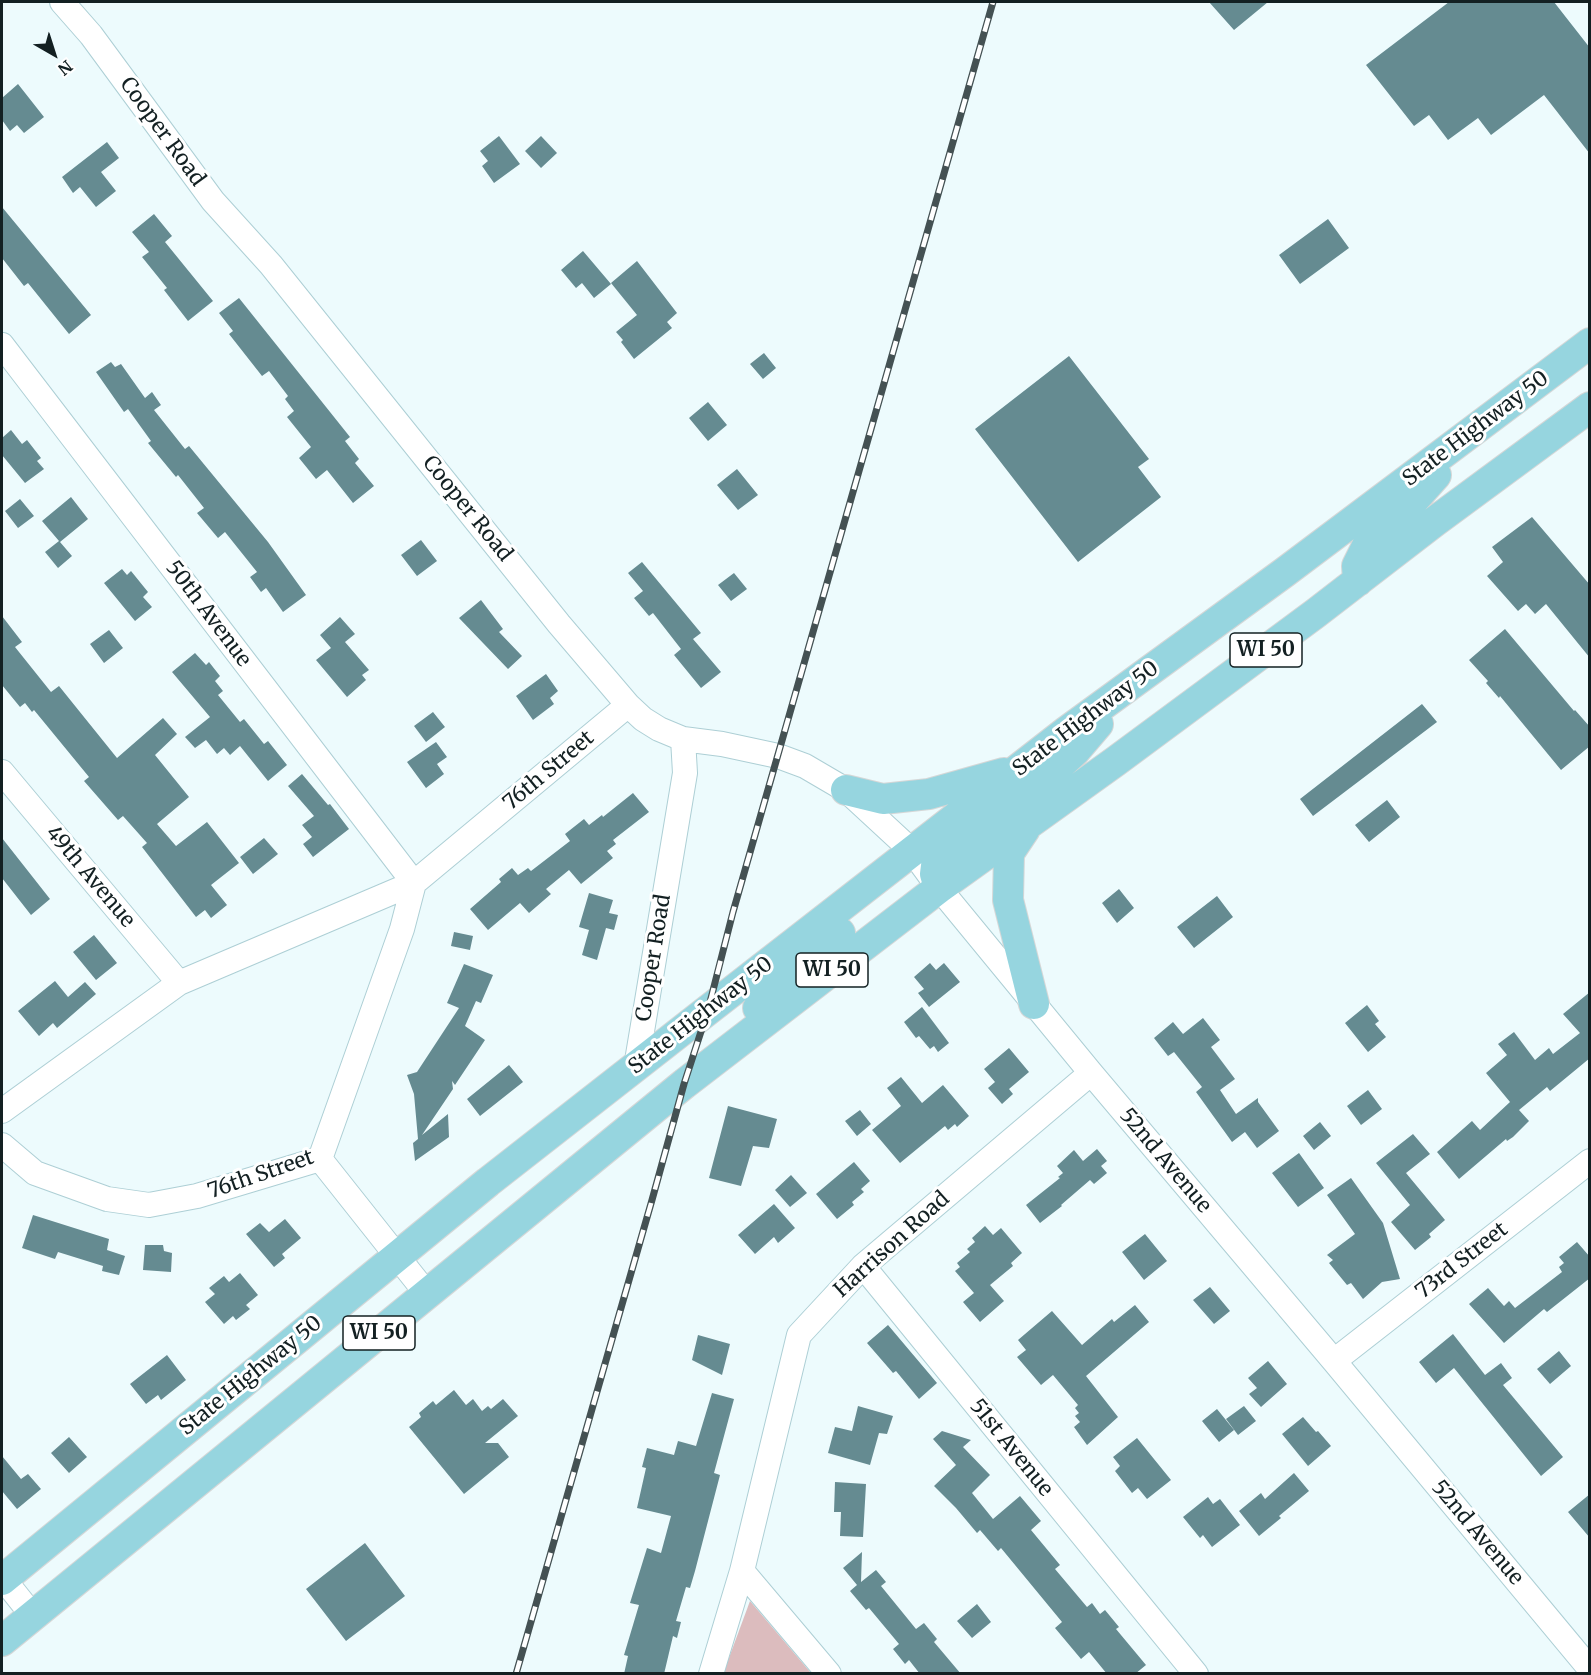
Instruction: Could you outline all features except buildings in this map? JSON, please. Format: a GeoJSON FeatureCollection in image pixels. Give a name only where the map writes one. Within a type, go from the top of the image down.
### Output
{"type":"FeatureCollection","features":[{"type":"Feature","properties":{"kind":"main road","name":"State Highway 50"},"geometry":{"type":"LineString","coordinates":[[2,1579],[488,1182],[912,851],[1018,769],[1590,343]]}},
{"type":"Feature","properties":{"kind":"main road","name":"State Highway 50"},"geometry":{"type":"LineString","coordinates":[[2,1641],[726,1052],[939,888],[1358,581],[1590,407]]}},
{"type":"Feature","properties":{"kind":"main road"},"geometry":{"type":"LineString","coordinates":[[1358,581],[1357,566],[1367,546],[1412,502],[1477,428]]}},
{"type":"Feature","properties":{"kind":"main road"},"geometry":{"type":"LineString","coordinates":[[939,888],[936,866],[940,857],[1050,774],[1075,751],[1140,678]]}},
{"type":"Feature","properties":{"kind":"main road"},"geometry":{"type":"LineString","coordinates":[[846,790],[883,799],[928,794],[1018,769]]}},
{"type":"Feature","properties":{"kind":"main road"},"geometry":{"type":"LineString","coordinates":[[1030,823],[1009,853],[1008,900],[1034,1004]]}},
{"type":"Feature","properties":{"kind":"main road"},"geometry":{"type":"LineString","coordinates":[[726,1052],[778,986],[897,887],[910,868],[912,851]]}},
{"type":"Feature","properties":{"kind":"street","name":"Cooper Road"},"geometry":{"type":"LineString","coordinates":[[62,2],[91,35],[213,201],[271,265],[566,632],[628,705],[643,719],[683,739],[685,773],[636,1066]]}},
{"type":"Feature","properties":{"kind":"street","name":"50th Avenue"},"geometry":{"type":"LineString","coordinates":[[2,345],[414,883]]}},
{"type":"Feature","properties":{"kind":"street","name":"76th Street"},"geometry":{"type":"LineString","coordinates":[[2,1111],[179,983],[414,883],[628,705]]}},
{"type":"Feature","properties":{"kind":"street","name":"52nd Avenue"},"geometry":{"type":"LineString","coordinates":[[683,739],[722,744],[778,756],[805,766],[846,790],[912,851],[939,888],[1091,1073],[1590,1669]]}},
{"type":"Feature","properties":{"kind":"street","name":"49th Avenue"},"geometry":{"type":"LineString","coordinates":[[2,772],[179,983]]}},
{"type":"Feature","properties":{"kind":"street","name":"76th Street"},"geometry":{"type":"LineString","coordinates":[[2,1145],[35,1173],[107,1199],[149,1205],[197,1197],[320,1159],[402,929],[414,883]]}},
{"type":"Feature","properties":{"kind":"street","name":"Harrison Road"},"geometry":{"type":"LineString","coordinates":[[711,1674],[742,1570],[799,1335],[863,1266],[1091,1073]]}},
{"type":"Feature","properties":{"kind":"street"},"geometry":{"type":"LineString","coordinates":[[320,1159],[427,1294]]}},
{"type":"Feature","properties":{"kind":"street","name":"73rd Street"},"geometry":{"type":"LineString","coordinates":[[1334,1361],[1590,1161]]}},
{"type":"Feature","properties":{"kind":"street","name":"51st Avenue"},"geometry":{"type":"LineString","coordinates":[[863,1266],[1196,1674]]}},
{"type":"Feature","properties":{"kind":"street"},"geometry":{"type":"LineString","coordinates":[[742,1570],[829,1674]]}},
{"type":"Feature","properties":{"kind":"street"},"geometry":{"type":"LineString","coordinates":[[2,1579],[33,1616]]}},
{"type":"Feature","properties":{"kind":"shaded area"},"geometry":{"type":"Polygon","coordinates":[[[750,1601],[811,1673],[723,1674],[750,1601]]]}},
{"type":"Feature","properties":{"kind":"railway"},"geometry":{"type":"LineString","coordinates":[[516,1674],[684,1084],[708,1010],[733,912],[993,2]]}}]}
